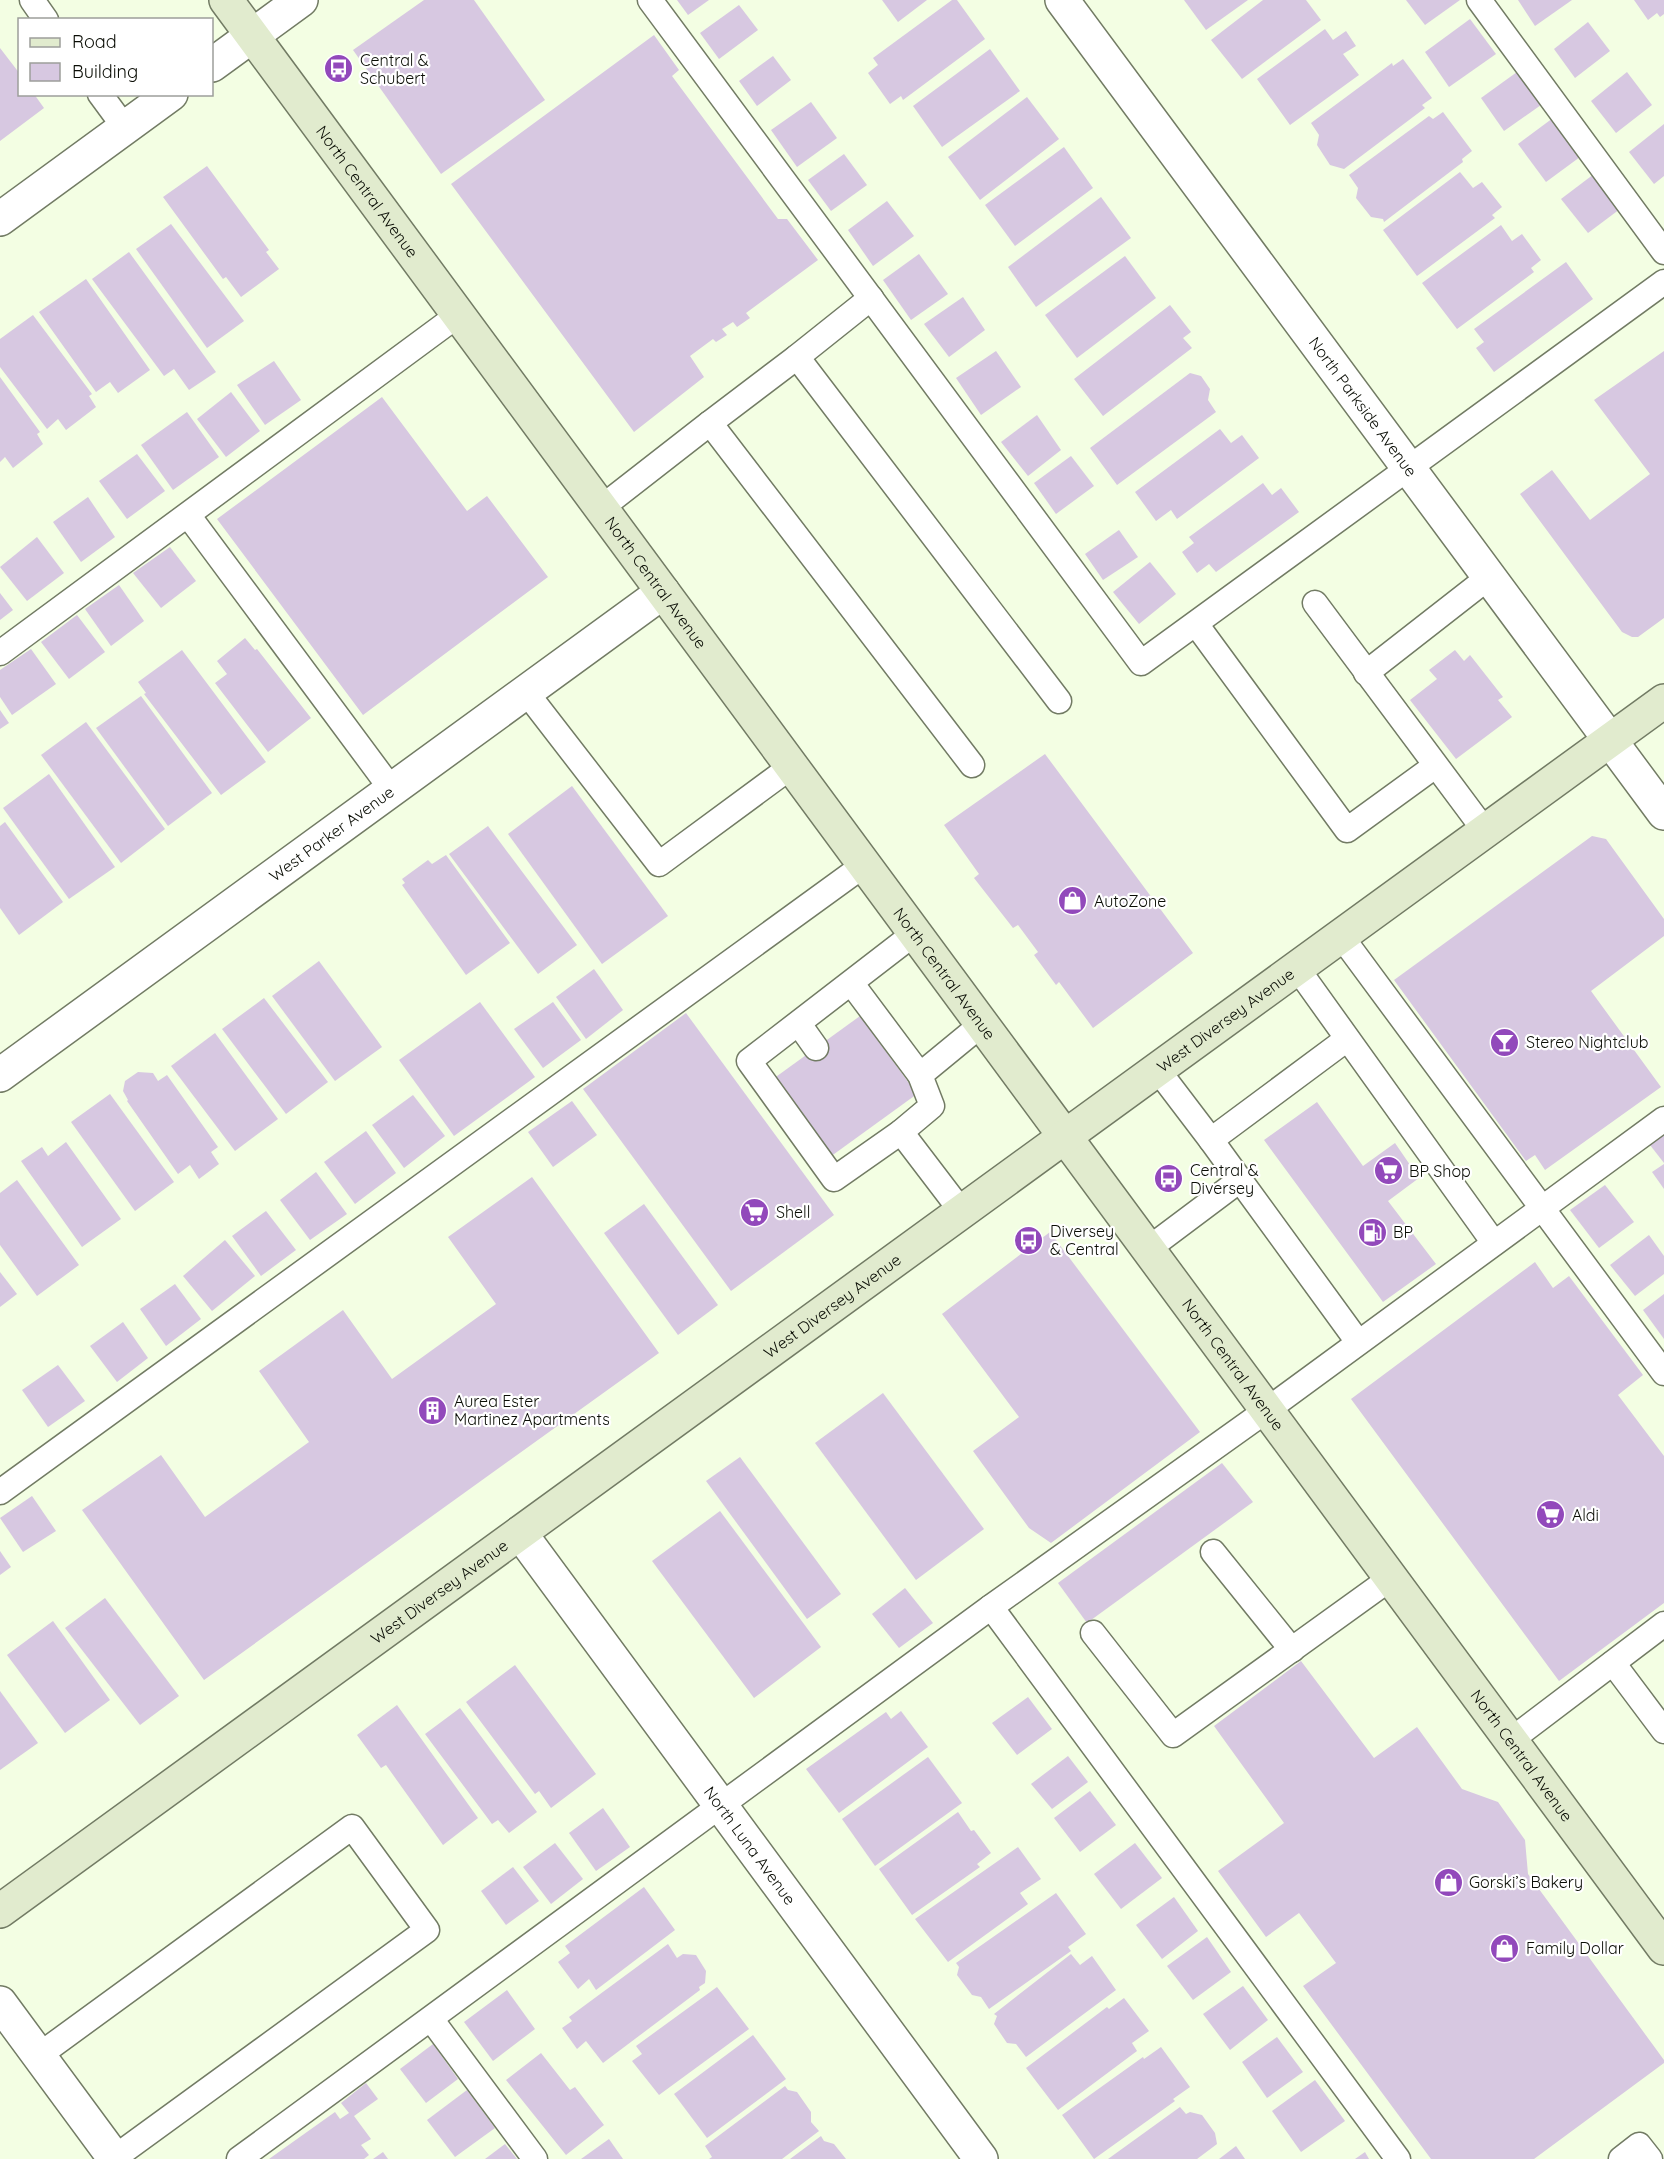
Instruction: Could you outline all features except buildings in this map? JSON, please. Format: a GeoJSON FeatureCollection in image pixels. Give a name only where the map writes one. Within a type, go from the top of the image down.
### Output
{"type":"FeatureCollection","features":[{"type":"Feature","properties":{"kind":"main road","name":"North Central Avenue"},"geometry":{"type":"LineString","coordinates":[[226,0],[1664,1948]]}},
{"type":"Feature","properties":{"kind":"main road","name":"West Diversey Avenue"},"geometry":{"type":"LineString","coordinates":[[0,1911],[1664,701]]}},
{"type":"Feature","properties":{"kind":"street"},"geometry":{"type":"LineString","coordinates":[[213,64],[301,0]]}},
{"type":"Feature","properties":{"kind":"street","name":"North Parkside Avenue"},"geometry":{"type":"LineString","coordinates":[[1062,0],[1664,813]]}},
{"type":"Feature","properties":{"kind":"street"},"geometry":{"type":"LineString","coordinates":[[0,219],[168,96]]}},
{"type":"Feature","properties":{"kind":"street","name":"West Parker Avenue"},"geometry":{"type":"LineString","coordinates":[[0,1075],[663,592]]}},
{"type":"Feature","properties":{"kind":"street","name":"North Luna Avenue"},"geometry":{"type":"LineString","coordinates":[[520,1533],[981,2159]]}},
{"type":"Feature","properties":{"kind":"street"},"geometry":{"type":"LineString","coordinates":[[0,2003],[115,2159]]}},
{"type":"Feature","properties":{"kind":"lane"},"geometry":{"type":"LineString","coordinates":[[32,0],[45,18]]}},
{"type":"Feature","properties":{"kind":"lane"},"geometry":{"type":"LineString","coordinates":[[650,0],[1141,663],[1664,282]]}},
{"type":"Feature","properties":{"kind":"lane"},"geometry":{"type":"LineString","coordinates":[[1479,0],[1664,252]]}},
{"type":"Feature","properties":{"kind":"lane"},"geometry":{"type":"LineString","coordinates":[[101,96],[125,128]]}},
{"type":"Feature","properties":{"kind":"lane"},"geometry":{"type":"LineString","coordinates":[[601,508],[871,298]]}},
{"type":"Feature","properties":{"kind":"lane"},"geometry":{"type":"LineString","coordinates":[[0,653],[458,315]]}},
{"type":"Feature","properties":{"kind":"lane"},"geometry":{"type":"LineString","coordinates":[[797,357],[1059,701]]}},
{"type":"Feature","properties":{"kind":"lane"},"geometry":{"type":"LineString","coordinates":[[710,423],[972,765]]}},
{"type":"Feature","properties":{"kind":"lane"},"geometry":{"type":"LineString","coordinates":[[188,515],[392,790]]}},
{"type":"Feature","properties":{"kind":"lane"},"geometry":{"type":"LineString","coordinates":[[1366,673],[1489,577]]}},
{"type":"Feature","properties":{"kind":"lane"},"geometry":{"type":"LineString","coordinates":[[1315,603],[1485,831]]}},
{"type":"Feature","properties":{"kind":"lane"},"geometry":{"type":"LineString","coordinates":[[1196,624],[1347,830],[1435,765]]}},
{"type":"Feature","properties":{"kind":"lane"},"geometry":{"type":"LineString","coordinates":[[526,692],[659,864],[792,766]]}},
{"type":"Feature","properties":{"kind":"lane"},"geometry":{"type":"LineString","coordinates":[[0,1492],[864,865]]}},
{"type":"Feature","properties":{"kind":"lane"},"geometry":{"type":"LineString","coordinates":[[852,984],[920,1075],[932,1106],[886,1134],[834,1179],[749,1062],[915,933]]}},
{"type":"Feature","properties":{"kind":"lane"},"geometry":{"type":"LineString","coordinates":[[1341,936],[1664,1373]]}},
{"type":"Feature","properties":{"kind":"lane"},"geometry":{"type":"LineString","coordinates":[[1297,968],[1494,1243]]}},
{"type":"Feature","properties":{"kind":"lane"},"geometry":{"type":"LineString","coordinates":[[799,1024],[816,1048]]}},
{"type":"Feature","properties":{"kind":"lane"},"geometry":{"type":"LineString","coordinates":[[920,1075],[982,1024]]}},
{"type":"Feature","properties":{"kind":"lane"},"geometry":{"type":"LineString","coordinates":[[1211,1140],[1347,1039]]}},
{"type":"Feature","properties":{"kind":"lane"},"geometry":{"type":"LineString","coordinates":[[1157,1070],[1211,1140],[1358,1342]]}},
{"type":"Feature","properties":{"kind":"lane"},"geometry":{"type":"LineString","coordinates":[[239,2159],[991,1607],[1267,1410],[1664,1119]]}},
{"type":"Feature","properties":{"kind":"lane"},"geometry":{"type":"LineString","coordinates":[[886,1134],[962,1212]]}},
{"type":"Feature","properties":{"kind":"lane"},"geometry":{"type":"LineString","coordinates":[[1148,1248],[1240,1180]]}},
{"type":"Feature","properties":{"kind":"lane"},"geometry":{"type":"LineString","coordinates":[[1213,1552],[1292,1650]]}},
{"type":"Feature","properties":{"kind":"lane"},"geometry":{"type":"LineString","coordinates":[[1093,1633],[1173,1735],[1391,1578]]}},
{"type":"Feature","properties":{"kind":"lane"},"geometry":{"type":"LineString","coordinates":[[991,1607],[1398,2159]]}},
{"type":"Feature","properties":{"kind":"lane"},"geometry":{"type":"LineString","coordinates":[[1510,1740],[1664,1624]]}},
{"type":"Feature","properties":{"kind":"lane"},"geometry":{"type":"LineString","coordinates":[[1613,1663],[1664,1731]]}},
{"type":"Feature","properties":{"kind":"lane"},"geometry":{"type":"LineString","coordinates":[[38,2055],[352,1827],[428,1930],[115,2159]]}},
{"type":"Feature","properties":{"kind":"lane"},"geometry":{"type":"LineString","coordinates":[[431,2019],[535,2159]]}},
{"type":"Feature","properties":{"kind":"lane"},"geometry":{"type":"LineString","coordinates":[[1620,2159],[1639,2145],[1650,2159]]}},
{"type":"Feature","properties":{"kind":"place","name":"Central & Schubert"},"geometry":{"type":"Point","coordinates":[339,69]}},
{"type":"Feature","properties":{"kind":"place","name":"AutoZone"},"geometry":{"type":"Point","coordinates":[1073,901]}},
{"type":"Feature","properties":{"kind":"place","name":"Stereo Nightclub"},"geometry":{"type":"Point","coordinates":[1505,1042]}},
{"type":"Feature","properties":{"kind":"place","name":"BP Shop"},"geometry":{"type":"Point","coordinates":[1388,1171]}},
{"type":"Feature","properties":{"kind":"place","name":"Central & Diversey"},"geometry":{"type":"Point","coordinates":[1169,1179]}},
{"type":"Feature","properties":{"kind":"place","name":"Shell"},"geometry":{"type":"Point","coordinates":[755,1212]}},
{"type":"Feature","properties":{"kind":"place","name":"BP"},"geometry":{"type":"Point","coordinates":[1372,1232]}},
{"type":"Feature","properties":{"kind":"place","name":"Diversey & Central"},"geometry":{"type":"Point","coordinates":[1029,1240]}},
{"type":"Feature","properties":{"kind":"place","name":"Aurea Ester Martinez Apartments"},"geometry":{"type":"Point","coordinates":[433,1410]}},
{"type":"Feature","properties":{"kind":"place","name":"Aldi"},"geometry":{"type":"Point","coordinates":[1551,1515]}},
{"type":"Feature","properties":{"kind":"place","name":"Gorski’s Bakery"},"geometry":{"type":"Point","coordinates":[1448,1882]}},
{"type":"Feature","properties":{"kind":"place","name":"Family Dollar"},"geometry":{"type":"Point","coordinates":[1505,1948]}}]}
